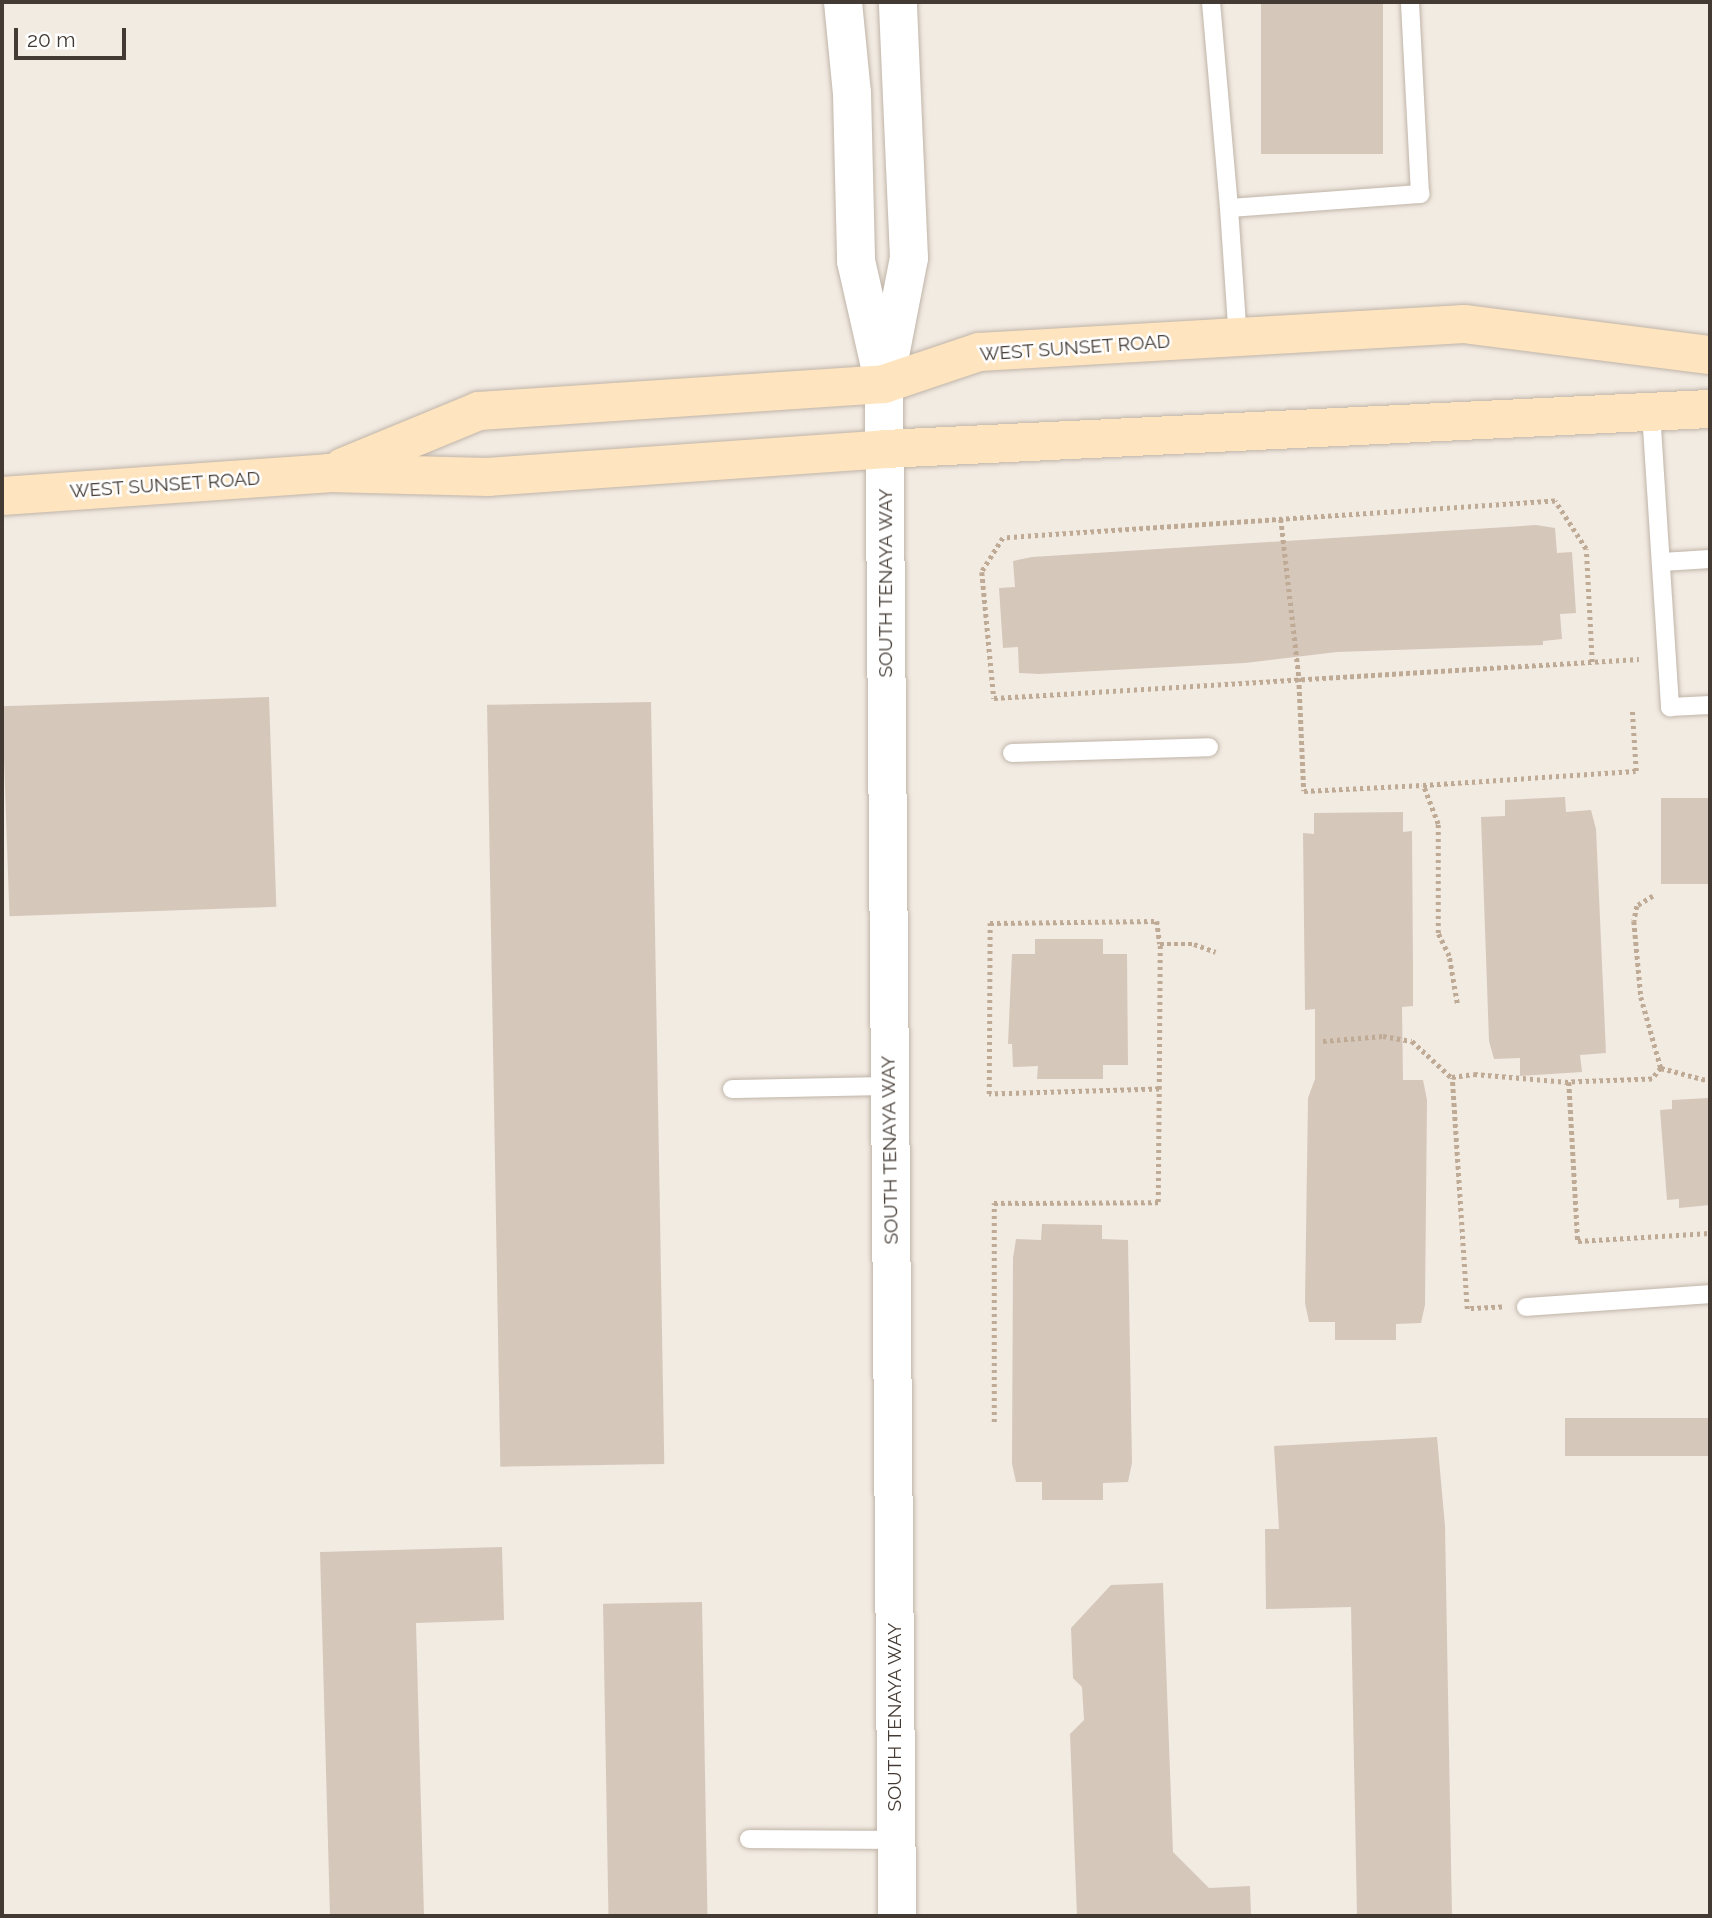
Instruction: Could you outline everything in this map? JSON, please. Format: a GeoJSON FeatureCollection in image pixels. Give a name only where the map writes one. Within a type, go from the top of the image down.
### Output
{"type":"FeatureCollection","features":[{"type":"Feature","properties":{"kind":"main road","name":"WEST SUNSET ROAD"},"geometry":{"type":"LineString","coordinates":[[328,473],[479,411],[884,384],[979,352],[1464,324],[1710,355]]}},
{"type":"Feature","properties":{"kind":"main road","name":"WEST SUNSET ROAD"},"geometry":{"type":"LineString","coordinates":[[2,496],[328,473],[488,477],[886,449],[1710,409]]}},
{"type":"Feature","properties":{"kind":"street","name":"SOUTH TENAYA WAY"},"geometry":{"type":"LineString","coordinates":[[843,2],[852,93],[856,261],[884,384],[886,449],[888,1086],[897,1916]]}},
{"type":"Feature","properties":{"kind":"street","name":"SOUTH TENAYA WAY"},"geometry":{"type":"LineString","coordinates":[[884,384],[909,258],[898,2]]}},
{"type":"Feature","properties":{"kind":"lane"},"geometry":{"type":"LineString","coordinates":[[1211,2],[1238,339]]}},
{"type":"Feature","properties":{"kind":"lane"},"geometry":{"type":"LineString","coordinates":[[1229,208],[1420,194],[1410,2]]}},
{"type":"Feature","properties":{"kind":"lane"},"geometry":{"type":"LineString","coordinates":[[1651,412],[1670,707],[1710,705]]}},
{"type":"Feature","properties":{"kind":"lane"},"geometry":{"type":"LineString","coordinates":[[1662,562],[1710,559]]}},
{"type":"Feature","properties":{"kind":"lane"},"geometry":{"type":"LineString","coordinates":[[1012,753],[1209,747]]}},
{"type":"Feature","properties":{"kind":"lane"},"geometry":{"type":"LineString","coordinates":[[732,1089],[888,1086]]}},
{"type":"Feature","properties":{"kind":"lane"},"geometry":{"type":"LineString","coordinates":[[1525,1307],[1710,1294]]}},
{"type":"Feature","properties":{"kind":"lane"},"geometry":{"type":"LineString","coordinates":[[749,1839],[895,1840]]}},
{"type":"Feature","properties":{"kind":"path"},"geometry":{"type":"LineString","coordinates":[[1591,662],[1586,549],[1555,501],[1003,538],[982,572],[994,698],[1668,658]]}},
{"type":"Feature","properties":{"kind":"path"},"geometry":{"type":"LineString","coordinates":[[1282,519],[1299,678],[1304,791],[1636,771],[1632,709]]}},
{"type":"Feature","properties":{"kind":"path"},"geometry":{"type":"LineString","coordinates":[[1423,785],[1438,824],[1438,933],[1449,956],[1457,1003]]}},
{"type":"Feature","properties":{"kind":"path"},"geometry":{"type":"LineString","coordinates":[[1653,896],[1637,906],[1634,922],[1641,997],[1661,1068]]}},
{"type":"Feature","properties":{"kind":"path"},"geometry":{"type":"LineString","coordinates":[[994,1422],[994,1203],[1158,1202],[1159,1090],[1160,944],[1157,921],[990,923],[989,1094],[1159,1090]]}},
{"type":"Feature","properties":{"kind":"path"},"geometry":{"type":"LineString","coordinates":[[1160,944],[1194,944],[1216,952]]}},
{"type":"Feature","properties":{"kind":"path"},"geometry":{"type":"LineString","coordinates":[[1323,1041],[1382,1036],[1412,1041],[1452,1078],[1467,1309],[1525,1307]]}},
{"type":"Feature","properties":{"kind":"path"},"geometry":{"type":"LineString","coordinates":[[1661,1068],[1710,1081]]}},
{"type":"Feature","properties":{"kind":"path"},"geometry":{"type":"LineString","coordinates":[[1452,1078],[1474,1073],[1569,1082],[1652,1079],[1661,1068]]}},
{"type":"Feature","properties":{"kind":"path"},"geometry":{"type":"LineString","coordinates":[[1569,1082],[1578,1241],[1710,1233]]}},
{"type":"Feature","properties":{"kind":"building"},"geometry":{"type":"Polygon","coordinates":[[[1261,2],[1383,2],[1383,154],[1261,154],[1261,2]]]}},
{"type":"Feature","properties":{"kind":"building"},"geometry":{"type":"Polygon","coordinates":[[[1536,525],[1555,528],[1557,553],[1572,552],[1576,613],[1560,614],[1562,639],[1543,641],[1543,645],[1337,652],[1245,663],[1039,674],[1019,673],[1018,647],[1003,648],[999,588],[1015,587],[1013,561],[1032,557],[1536,525]]]}},
{"type":"Feature","properties":{"kind":"building"},"geometry":{"type":"Polygon","coordinates":[[[269,697],[276,907],[9,916],[2,706],[269,697]]]}},
{"type":"Feature","properties":{"kind":"building"},"geometry":{"type":"Polygon","coordinates":[[[651,702],[664,1464],[500,1467],[487,705],[651,702]]]}},
{"type":"Feature","properties":{"kind":"building"},"geometry":{"type":"Polygon","coordinates":[[[1565,797],[1566,812],[1591,810],[1596,829],[1606,1053],[1580,1055],[1582,1072],[1520,1076],[1520,1058],[1494,1059],[1489,1041],[1481,817],[1505,816],[1505,800],[1565,797]]]}},
{"type":"Feature","properties":{"kind":"building"},"geometry":{"type":"Polygon","coordinates":[[[1661,798],[1710,798],[1710,884],[1661,884],[1661,798]]]}},
{"type":"Feature","properties":{"kind":"building"},"geometry":{"type":"Polygon","coordinates":[[[1403,812],[1403,832],[1412,831],[1413,1006],[1402,1007],[1403,1080],[1423,1080],[1427,1100],[1425,1305],[1421,1323],[1396,1324],[1396,1340],[1335,1340],[1335,1322],[1309,1322],[1305,1303],[1308,1098],[1315,1079],[1315,1009],[1305,1010],[1303,833],[1314,834],[1314,813],[1403,812]]]}},
{"type":"Feature","properties":{"kind":"building"},"geometry":{"type":"Polygon","coordinates":[[[1035,939],[1103,939],[1103,954],[1127,954],[1128,1065],[1103,1065],[1103,1079],[1037,1079],[1038,1066],[1013,1067],[1012,1044],[1008,1044],[1012,954],[1035,954],[1035,939]]]}},
{"type":"Feature","properties":{"kind":"building"},"geometry":{"type":"Polygon","coordinates":[[[1708,1098],[1710,1205],[1679,1208],[1679,1199],[1667,1200],[1660,1110],[1672,1109],[1672,1100],[1708,1098]]]}},
{"type":"Feature","properties":{"kind":"building"},"geometry":{"type":"Polygon","coordinates":[[[1042,1224],[1102,1225],[1102,1239],[1128,1240],[1132,1463],[1128,1482],[1103,1483],[1103,1500],[1042,1500],[1042,1482],[1016,1482],[1012,1464],[1013,1258],[1016,1239],[1041,1240],[1042,1224]]]}},
{"type":"Feature","properties":{"kind":"building"},"geometry":{"type":"Polygon","coordinates":[[[1565,1418],[1710,1418],[1710,1456],[1565,1456],[1565,1418]]]}},
{"type":"Feature","properties":{"kind":"building"},"geometry":{"type":"Polygon","coordinates":[[[1437,1437],[1445,1526],[1452,1916],[1357,1916],[1351,1607],[1266,1609],[1265,1529],[1279,1529],[1274,1446],[1437,1437]]]}},
{"type":"Feature","properties":{"kind":"building"},"geometry":{"type":"Polygon","coordinates":[[[502,1547],[504,1620],[416,1623],[424,1916],[330,1916],[320,1552],[502,1547]]]}},
{"type":"Feature","properties":{"kind":"building"},"geometry":{"type":"Polygon","coordinates":[[[1163,1583],[1173,1852],[1209,1888],[1250,1886],[1251,1916],[1077,1916],[1070,1734],[1084,1720],[1082,1687],[1073,1678],[1071,1628],[1111,1585],[1163,1583]]]}},
{"type":"Feature","properties":{"kind":"building"},"geometry":{"type":"Polygon","coordinates":[[[702,1602],[707,1916],[608,1916],[603,1604],[702,1602]]]}}]}
